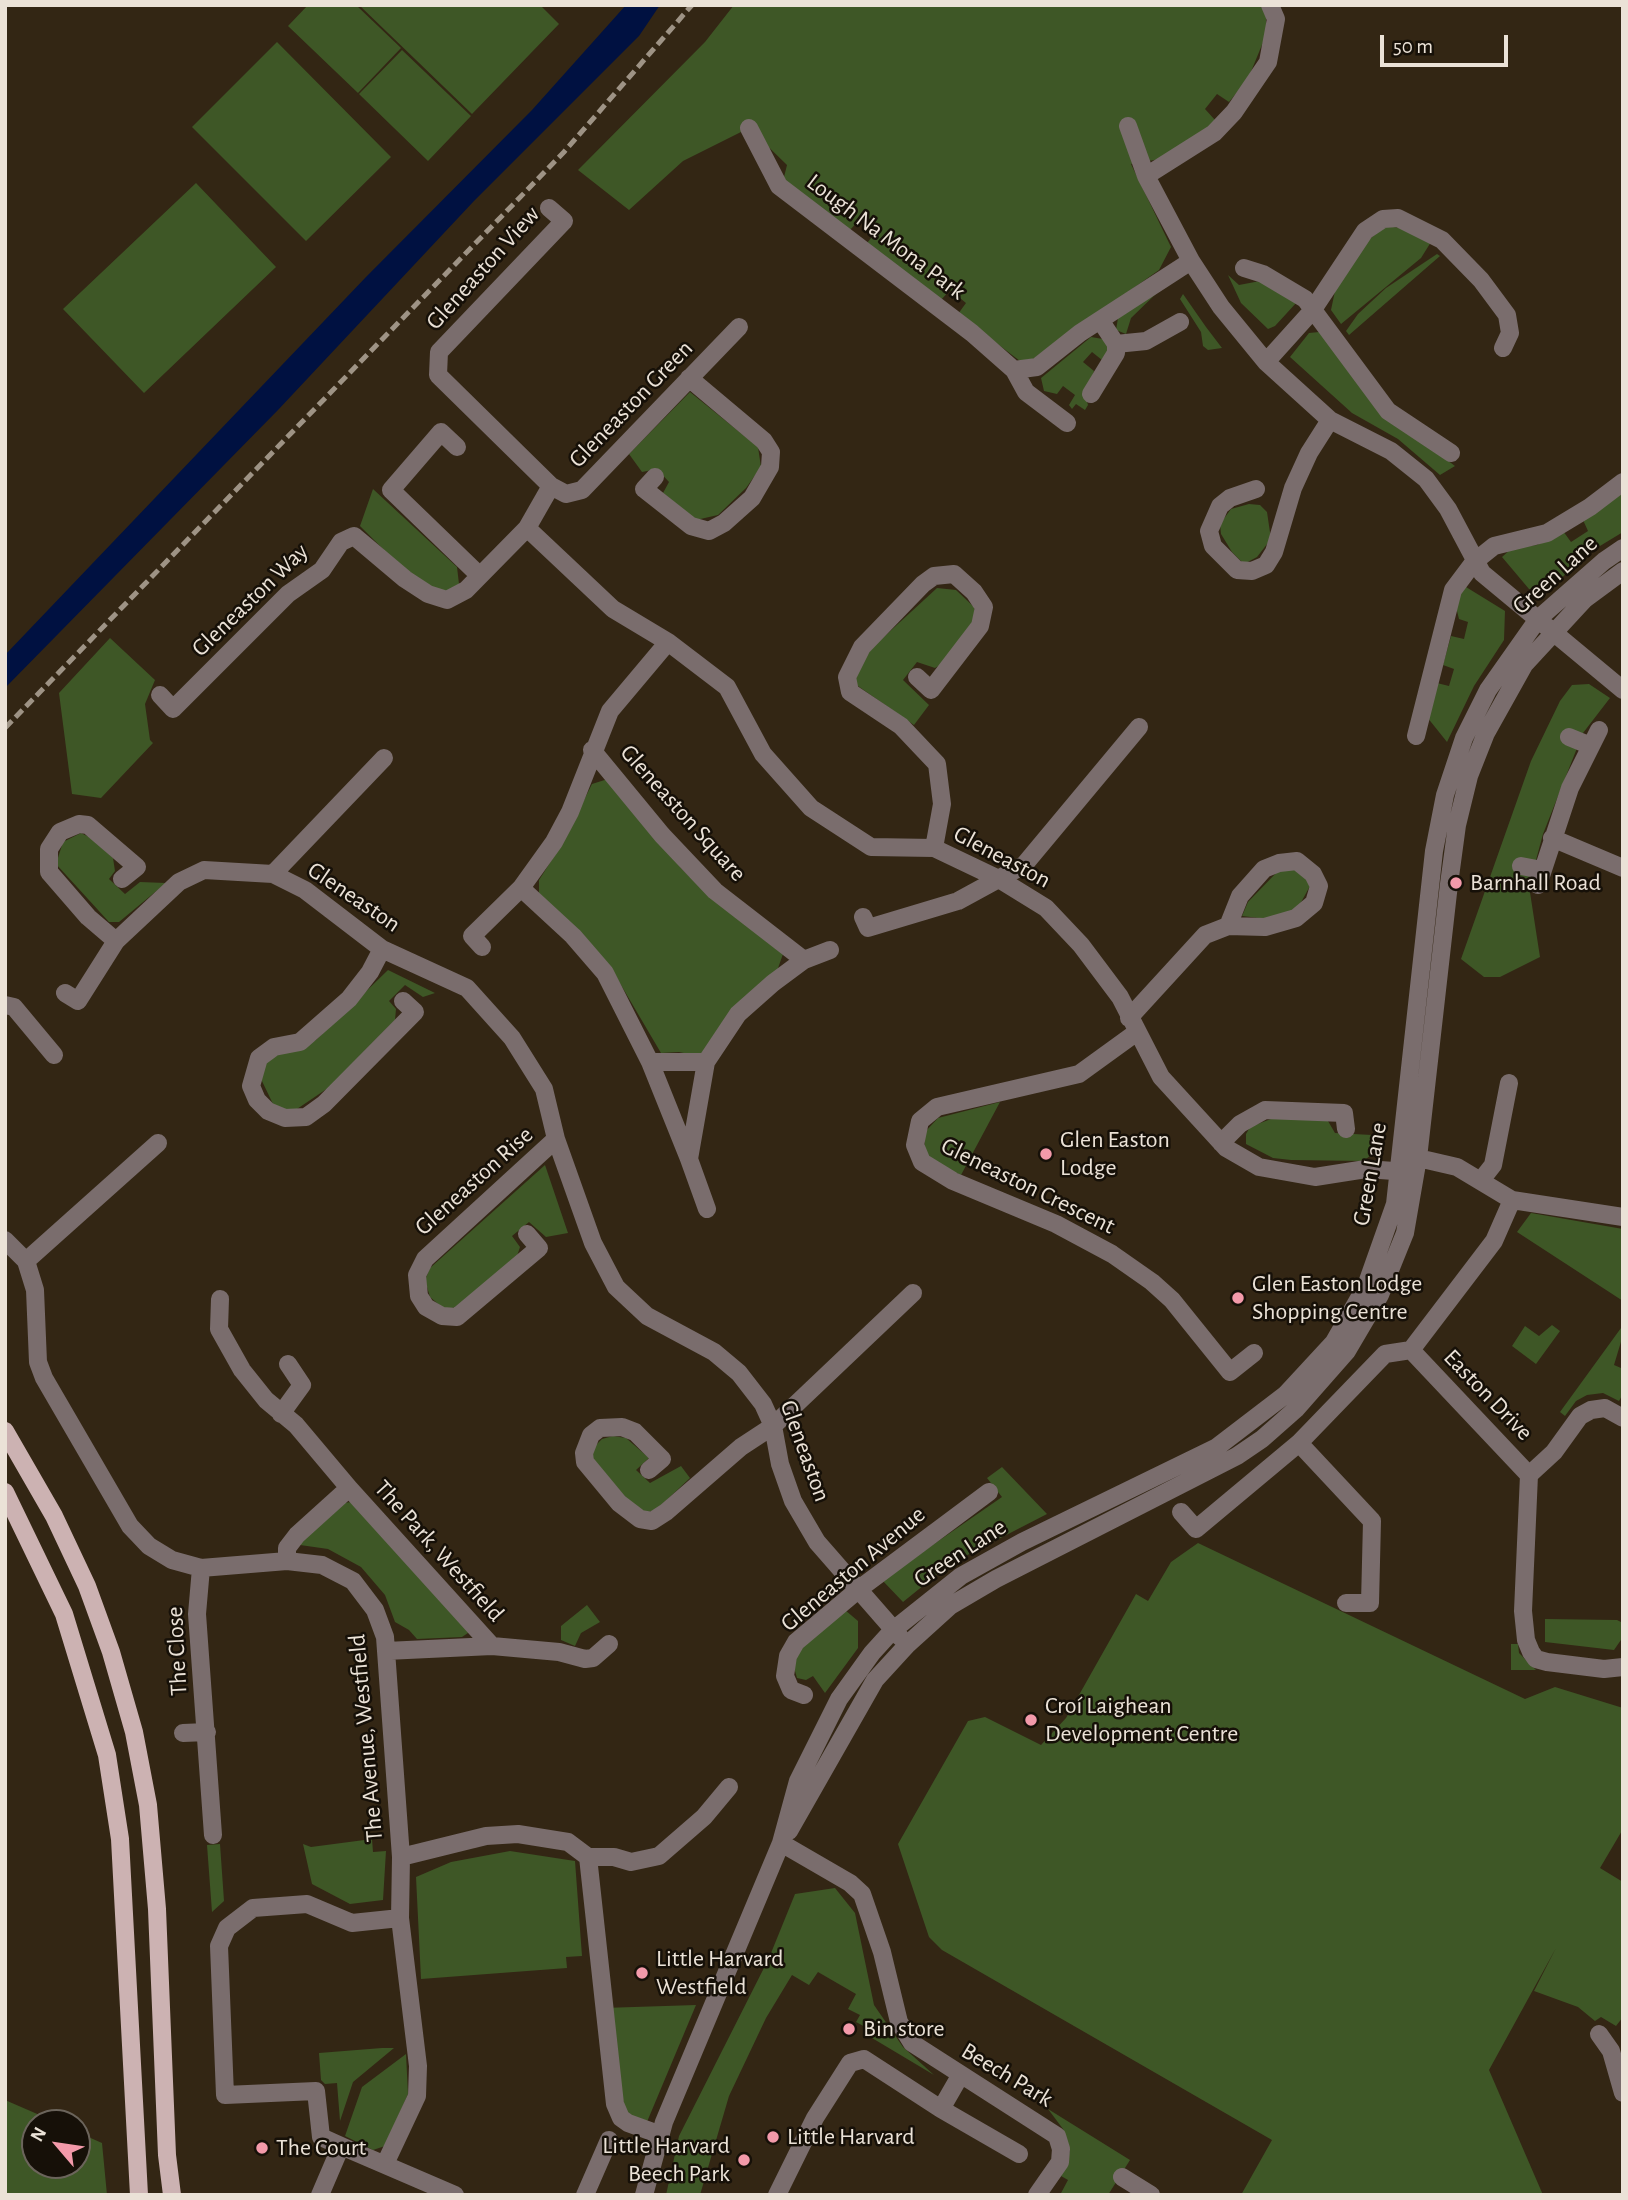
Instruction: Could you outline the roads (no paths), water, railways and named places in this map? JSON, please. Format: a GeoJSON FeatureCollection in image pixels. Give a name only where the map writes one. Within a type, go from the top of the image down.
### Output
{"type":"FeatureCollection","features":[{"type":"Feature","properties":{"kind":"main road"},"geometry":{"type":"LineString","coordinates":[[5,1431],[54,1516],[87,1586],[111,1653],[134,1732],[148,1805],[157,1909],[167,2155],[172,2195]]}},
{"type":"Feature","properties":{"kind":"main road"},"geometry":{"type":"LineString","coordinates":[[5,1492],[64,1614],[107,1755],[120,1839],[139,2195]]}},
{"type":"Feature","properties":{"kind":"street"},"geometry":{"type":"LineString","coordinates":[[1146,176],[1214,133],[1234,112],[1268,62],[1276,19],[1270,5]]}},
{"type":"Feature","properties":{"kind":"street"},"geometry":{"type":"LineString","coordinates":[[1128,126],[1146,176],[1191,261],[1221,307],[1266,362],[1330,421],[1391,451],[1426,479],[1448,509],[1482,573],[1623,691]]}},
{"type":"Feature","properties":{"kind":"street","name":"Lough Na Mona Park"},"geometry":{"type":"LineString","coordinates":[[749,128],[779,187],[922,294],[1014,370],[1026,392],[1067,423]]}},
{"type":"Feature","properties":{"kind":"street","name":"Gleneaston View"},"geometry":{"type":"LineString","coordinates":[[549,208],[564,221],[439,352],[438,375],[551,486]]}},
{"type":"Feature","properties":{"kind":"street"},"geometry":{"type":"LineString","coordinates":[[1266,362],[1312,311],[1365,231],[1383,219],[1398,218],[1442,240],[1481,280],[1507,315],[1510,333],[1503,348]]}},
{"type":"Feature","properties":{"kind":"street"},"geometry":{"type":"LineString","coordinates":[[1014,370],[1037,367],[1100,320],[1191,261]]}},
{"type":"Feature","properties":{"kind":"street"},"geometry":{"type":"LineString","coordinates":[[1244,268],[1264,274],[1305,299],[1388,411],[1451,453]]}},
{"type":"Feature","properties":{"kind":"street"},"geometry":{"type":"LineString","coordinates":[[1091,394],[1111,366],[1116,344],[1100,320]]}},
{"type":"Feature","properties":{"kind":"street"},"geometry":{"type":"LineString","coordinates":[[1116,344],[1146,341],[1180,322]]}},
{"type":"Feature","properties":{"kind":"street","name":"Gleneaston Green"},"geometry":{"type":"LineString","coordinates":[[551,486],[566,494],[582,490],[739,327]]}},
{"type":"Feature","properties":{"kind":"street"},"geometry":{"type":"LineString","coordinates":[[655,477],[645,489],[691,526],[709,531],[724,523],[752,498],[770,467],[771,452],[764,440],[689,378]]}},
{"type":"Feature","properties":{"kind":"street"},"geometry":{"type":"LineString","coordinates":[[1256,489],[1230,498],[1220,506],[1209,531],[1213,546],[1237,570],[1252,571],[1266,565],[1274,552],[1293,488],[1309,453],[1330,421]]}},
{"type":"Feature","properties":{"kind":"street"},"geometry":{"type":"LineString","coordinates":[[457,447],[441,432],[391,490],[480,575]]}},
{"type":"Feature","properties":{"kind":"street"},"geometry":{"type":"LineString","coordinates":[[1416,736],[1453,590],[1474,562],[1494,546],[1547,533],[1623,482]]}},
{"type":"Feature","properties":{"kind":"street"},"geometry":{"type":"LineString","coordinates":[[527,528],[551,486]]}},
{"type":"Feature","properties":{"kind":"street","name":"Gleneaston Way"},"geometry":{"type":"LineString","coordinates":[[160,695],[173,709],[288,594],[322,570],[341,542],[354,536],[405,579],[428,594],[447,600],[466,590],[527,528]]}},
{"type":"Feature","properties":{"kind":"street","name":"Gleneaston"},"geometry":{"type":"LineString","coordinates":[[527,528],[613,609],[668,642],[727,687],[763,754],[811,808],[871,847],[934,848],[999,879],[1046,908],[1082,944],[1120,997],[1161,1077],[1222,1143],[1242,1160],[1259,1167],[1315,1177],[1366,1169],[1399,1169],[1418,1158]]}},
{"type":"Feature","properties":{"kind":"street","name":"Green Lane"},"geometry":{"type":"LineString","coordinates":[[644,2195],[661,2135],[697,2041],[781,1843],[798,1781],[839,1699],[892,1631],[961,1576],[1021,1542],[1217,1447],[1285,1395],[1334,1342],[1366,1286],[1395,1204],[1434,851],[1445,795],[1464,738],[1488,690],[1538,619],[1604,561],[1623,548]]}},
{"type":"Feature","properties":{"kind":"street"},"geometry":{"type":"LineString","coordinates":[[1538,619],[1555,614],[1597,578],[1623,565]]}},
{"type":"Feature","properties":{"kind":"street","name":"Green Lane"},"geometry":{"type":"LineString","coordinates":[[781,1843],[803,1812],[875,1680],[908,1644],[950,1606],[996,1579],[1237,1456],[1262,1439],[1296,1409],[1347,1351],[1380,1295],[1405,1233],[1418,1158],[1457,825],[1469,776],[1486,733],[1524,665],[1585,599],[1623,571]]}},
{"type":"Feature","properties":{"kind":"street"},"geometry":{"type":"LineString","coordinates":[[917,677],[932,690],[980,626],[984,607],[974,592],[954,574],[934,576],[898,608],[862,647],[846,677],[850,692],[901,726],[937,764],[942,804],[934,848]]}},
{"type":"Feature","properties":{"kind":"street"},"geometry":{"type":"LineString","coordinates":[[1464,738],[1530,643],[1553,633]]}},
{"type":"Feature","properties":{"kind":"street","name":"Gleneaston Square"},"geometry":{"type":"LineString","coordinates":[[482,947],[472,936],[521,888],[554,842],[570,812],[592,750],[610,711],[668,642]]}},
{"type":"Feature","properties":{"kind":"street"},"geometry":{"type":"LineString","coordinates":[[863,917],[868,928],[958,901],[1024,864],[1139,727]]}},
{"type":"Feature","properties":{"kind":"street"},"geometry":{"type":"LineString","coordinates":[[1521,866],[1540,877],[1570,788],[1595,738],[1569,737]]}},
{"type":"Feature","properties":{"kind":"street","name":"Gleneaston Square"},"geometry":{"type":"LineString","coordinates":[[592,750],[662,835],[715,891],[804,960]]}},
{"type":"Feature","properties":{"kind":"street"},"geometry":{"type":"LineString","coordinates":[[65,993],[78,1001],[116,941],[179,882],[204,870],[273,874],[384,758]]}},
{"type":"Feature","properties":{"kind":"street"},"geometry":{"type":"LineString","coordinates":[[116,941],[88,917],[49,872],[49,849],[60,832],[79,824],[88,825],[136,867],[122,879]]}},
{"type":"Feature","properties":{"kind":"street"},"geometry":{"type":"LineString","coordinates":[[1552,838],[1623,868]]}},
{"type":"Feature","properties":{"kind":"street"},"geometry":{"type":"LineString","coordinates":[[1133,1025],[1205,935],[1228,926],[1265,927],[1296,918],[1314,903],[1319,886],[1313,874],[1297,861],[1279,863],[1264,869],[1240,896],[1228,926]]}},
{"type":"Feature","properties":{"kind":"street","name":"Gleneaston"},"geometry":{"type":"LineString","coordinates":[[273,874],[305,890],[382,949],[438,972],[467,988],[512,1038],[544,1089],[556,1139],[593,1243],[616,1287],[647,1316],[714,1352],[739,1373],[764,1404],[773,1426],[780,1464],[793,1501],[817,1542],[892,1631],[908,1644]]}},
{"type":"Feature","properties":{"kind":"street"},"geometry":{"type":"LineString","coordinates":[[521,888],[573,936],[605,973],[650,1062],[707,1209]]}},
{"type":"Feature","properties":{"kind":"street"},"geometry":{"type":"LineString","coordinates":[[382,949],[370,972],[349,999],[300,1042],[274,1047],[259,1058],[251,1086],[257,1100],[268,1111],[285,1118],[306,1117],[324,1104],[415,1012],[403,1001]]}},
{"type":"Feature","properties":{"kind":"street"},"geometry":{"type":"LineString","coordinates":[[689,1159],[706,1062],[738,1014],[804,960],[830,950]]}},
{"type":"Feature","properties":{"kind":"street"},"geometry":{"type":"LineString","coordinates":[[1414,1029],[1426,1001],[1429,979],[1441,968]]}},
{"type":"Feature","properties":{"kind":"street"},"geometry":{"type":"LineString","coordinates":[[5,1005],[14,1007],[54,1055]]}},
{"type":"Feature","properties":{"kind":"street","name":"Gleneaston Crescent"},"geometry":{"type":"LineString","coordinates":[[1133,1025],[1079,1074],[937,1108],[920,1121],[915,1144],[922,1162],[953,1181],[1056,1224],[1112,1254],[1152,1282],[1172,1300],[1230,1373],[1254,1353]]}},
{"type":"Feature","properties":{"kind":"street"},"geometry":{"type":"LineString","coordinates":[[650,1062],[706,1062]]}},
{"type":"Feature","properties":{"kind":"street"},"geometry":{"type":"LineString","coordinates":[[1399,1169],[1413,1142],[1418,1095],[1428,1072]]}},
{"type":"Feature","properties":{"kind":"street"},"geometry":{"type":"LineString","coordinates":[[1482,1180],[1493,1165],[1508,1083]]}},
{"type":"Feature","properties":{"kind":"street"},"geometry":{"type":"LineString","coordinates":[[1222,1143],[1240,1124],[1265,1110],[1344,1113],[1346,1129]]}},
{"type":"Feature","properties":{"kind":"street","name":"Gleneaston Rise"},"geometry":{"type":"LineString","coordinates":[[527,1234],[539,1248],[457,1317],[442,1316],[426,1307],[419,1296],[417,1275],[425,1259],[556,1139]]}},
{"type":"Feature","properties":{"kind":"street"},"geometry":{"type":"LineString","coordinates":[[5,1240],[26,1261],[158,1143]]}},
{"type":"Feature","properties":{"kind":"street"},"geometry":{"type":"LineString","coordinates":[[1366,1286],[1379,1276],[1395,1238],[1403,1201],[1418,1158],[1445,1162],[1482,1180],[1512,1200],[1623,1217]]}},
{"type":"Feature","properties":{"kind":"street"},"geometry":{"type":"LineString","coordinates":[[1181,1511],[1196,1529],[1299,1443],[1385,1354],[1411,1350],[1494,1241],[1512,1200]]}},
{"type":"Feature","properties":{"kind":"street","name":"The Avenue, Westfield"},"geometry":{"type":"LineString","coordinates":[[26,1261],[35,1290],[38,1362],[87,1454],[131,1526],[149,1546],[172,1560],[201,1568],[287,1561],[322,1565],[341,1572],[353,1581],[383,1624],[401,1857],[486,1836],[518,1834],[568,1842],[588,1857],[614,1857],[631,1862],[659,1856],[704,1817],[729,1787]]}},
{"type":"Feature","properties":{"kind":"street"},"geometry":{"type":"LineString","coordinates":[[649,1470],[662,1460],[635,1432],[622,1427],[600,1428],[591,1435],[584,1453],[585,1462],[619,1503],[640,1519],[652,1521],[741,1447],[773,1426],[913,1293]]}},
{"type":"Feature","properties":{"kind":"street","name":"The Park, Westfield"},"geometry":{"type":"LineString","coordinates":[[220,1299],[219,1329],[242,1370],[281,1414],[296,1425],[349,1488],[492,1646]]}},
{"type":"Feature","properties":{"kind":"street","name":"Easton Drive"},"geometry":{"type":"LineString","coordinates":[[1411,1350],[1529,1475]]}},
{"type":"Feature","properties":{"kind":"street"},"geometry":{"type":"LineString","coordinates":[[281,1414],[302,1385],[288,1364]]}},
{"type":"Feature","properties":{"kind":"street"},"geometry":{"type":"LineString","coordinates":[[1623,1418],[1605,1408],[1591,1410],[1580,1416],[1554,1452],[1529,1475],[1523,1611],[1526,1640],[1536,1659],[1604,1670],[1623,1667]]}},
{"type":"Feature","properties":{"kind":"street"},"geometry":{"type":"LineString","coordinates":[[1299,1443],[1372,1521],[1370,1603],[1346,1603]]}},
{"type":"Feature","properties":{"kind":"street"},"geometry":{"type":"LineString","coordinates":[[1130,1491],[1143,1494],[1194,1470],[1237,1456]]}},
{"type":"Feature","properties":{"kind":"street","name":"The Park, Westfield"},"geometry":{"type":"LineString","coordinates":[[287,1561],[287,1548],[291,1541],[349,1488]]}},
{"type":"Feature","properties":{"kind":"street","name":"Gleneaston Avenue"},"geometry":{"type":"LineString","coordinates":[[804,1695],[791,1690],[785,1676],[788,1656],[796,1642],[859,1589],[989,1492]]}},
{"type":"Feature","properties":{"kind":"street","name":"The Close"},"geometry":{"type":"LineString","coordinates":[[201,1568],[197,1614],[214,1835]]}},
{"type":"Feature","properties":{"kind":"street"},"geometry":{"type":"LineString","coordinates":[[892,1631],[915,1623],[954,1592],[996,1579]]}},
{"type":"Feature","properties":{"kind":"street","name":"The Park, Westfield"},"geometry":{"type":"LineString","coordinates":[[386,1651],[492,1646],[559,1652],[585,1659],[593,1658],[609,1644]]}},
{"type":"Feature","properties":{"kind":"street"},"geometry":{"type":"LineString","coordinates":[[183,1733],[207,1732]]}},
{"type":"Feature","properties":{"kind":"street","name":"Beech Park"},"geometry":{"type":"LineString","coordinates":[[781,1843],[849,1883],[862,1894],[882,1952],[899,2022],[919,2049],[1058,2136],[1060,2162],[1037,2195]]}},
{"type":"Feature","properties":{"kind":"street"},"geometry":{"type":"LineString","coordinates":[[385,2164],[417,2096],[418,2066],[400,1918],[401,1857]]}},
{"type":"Feature","properties":{"kind":"street"},"geometry":{"type":"LineString","coordinates":[[588,1857],[615,2104],[621,2118],[628,2123],[661,2135]]}},
{"type":"Feature","properties":{"kind":"street"},"geometry":{"type":"LineString","coordinates":[[400,1918],[352,1923],[307,1904],[253,1908],[227,1927],[219,1946],[225,2095],[316,2091],[321,2137],[454,2195]]}},
{"type":"Feature","properties":{"kind":"street"},"geometry":{"type":"LineString","coordinates":[[1599,2034],[1617,2046],[1623,2093]]}},
{"type":"Feature","properties":{"kind":"street"},"geometry":{"type":"LineString","coordinates":[[777,2195],[815,2118],[850,2063],[864,2059],[941,2109],[1019,2154]]}},
{"type":"Feature","properties":{"kind":"street"},"geometry":{"type":"LineString","coordinates":[[941,2109],[960,2076]]}},
{"type":"Feature","properties":{"kind":"street"},"geometry":{"type":"LineString","coordinates":[[585,2195],[609,2140]]}},
{"type":"Feature","properties":{"kind":"street"},"geometry":{"type":"LineString","coordinates":[[320,2195],[341,2146]]}},
{"type":"Feature","properties":{"kind":"street"},"geometry":{"type":"LineString","coordinates":[[1122,2177],[1151,2195]]}},
{"type":"Feature","properties":{"kind":"railway"},"geometry":{"type":"LineString","coordinates":[[5,728],[564,152],[692,5]]}},
{"type":"Feature","properties":{"kind":"place","name":"Barnhall Road"},"geometry":{"type":"Point","coordinates":[1456,883]}},
{"type":"Feature","properties":{"kind":"place","name":"Glen Easton Lodge"},"geometry":{"type":"Point","coordinates":[1046,1154]}},
{"type":"Feature","properties":{"kind":"place","name":"Glen Easton Lodge Shopping Centre"},"geometry":{"type":"Point","coordinates":[1238,1298]}},
{"type":"Feature","properties":{"kind":"place","name":"Croí Laighean Development Centre"},"geometry":{"type":"Point","coordinates":[1031,1720]}},
{"type":"Feature","properties":{"kind":"place","name":"Little Harvard Westfield"},"geometry":{"type":"Point","coordinates":[642,1973]}},
{"type":"Feature","properties":{"kind":"place","name":"Bin store"},"geometry":{"type":"Point","coordinates":[849,2029]}},
{"type":"Feature","properties":{"kind":"place","name":"Little Harvard"},"geometry":{"type":"Point","coordinates":[773,2137]}},
{"type":"Feature","properties":{"kind":"place","name":"The Court"},"geometry":{"type":"Point","coordinates":[262,2148]}},
{"type":"Feature","properties":{"kind":"place","name":"Little Harvard Beech Park"},"geometry":{"type":"Point","coordinates":[744,2160]}}]}
